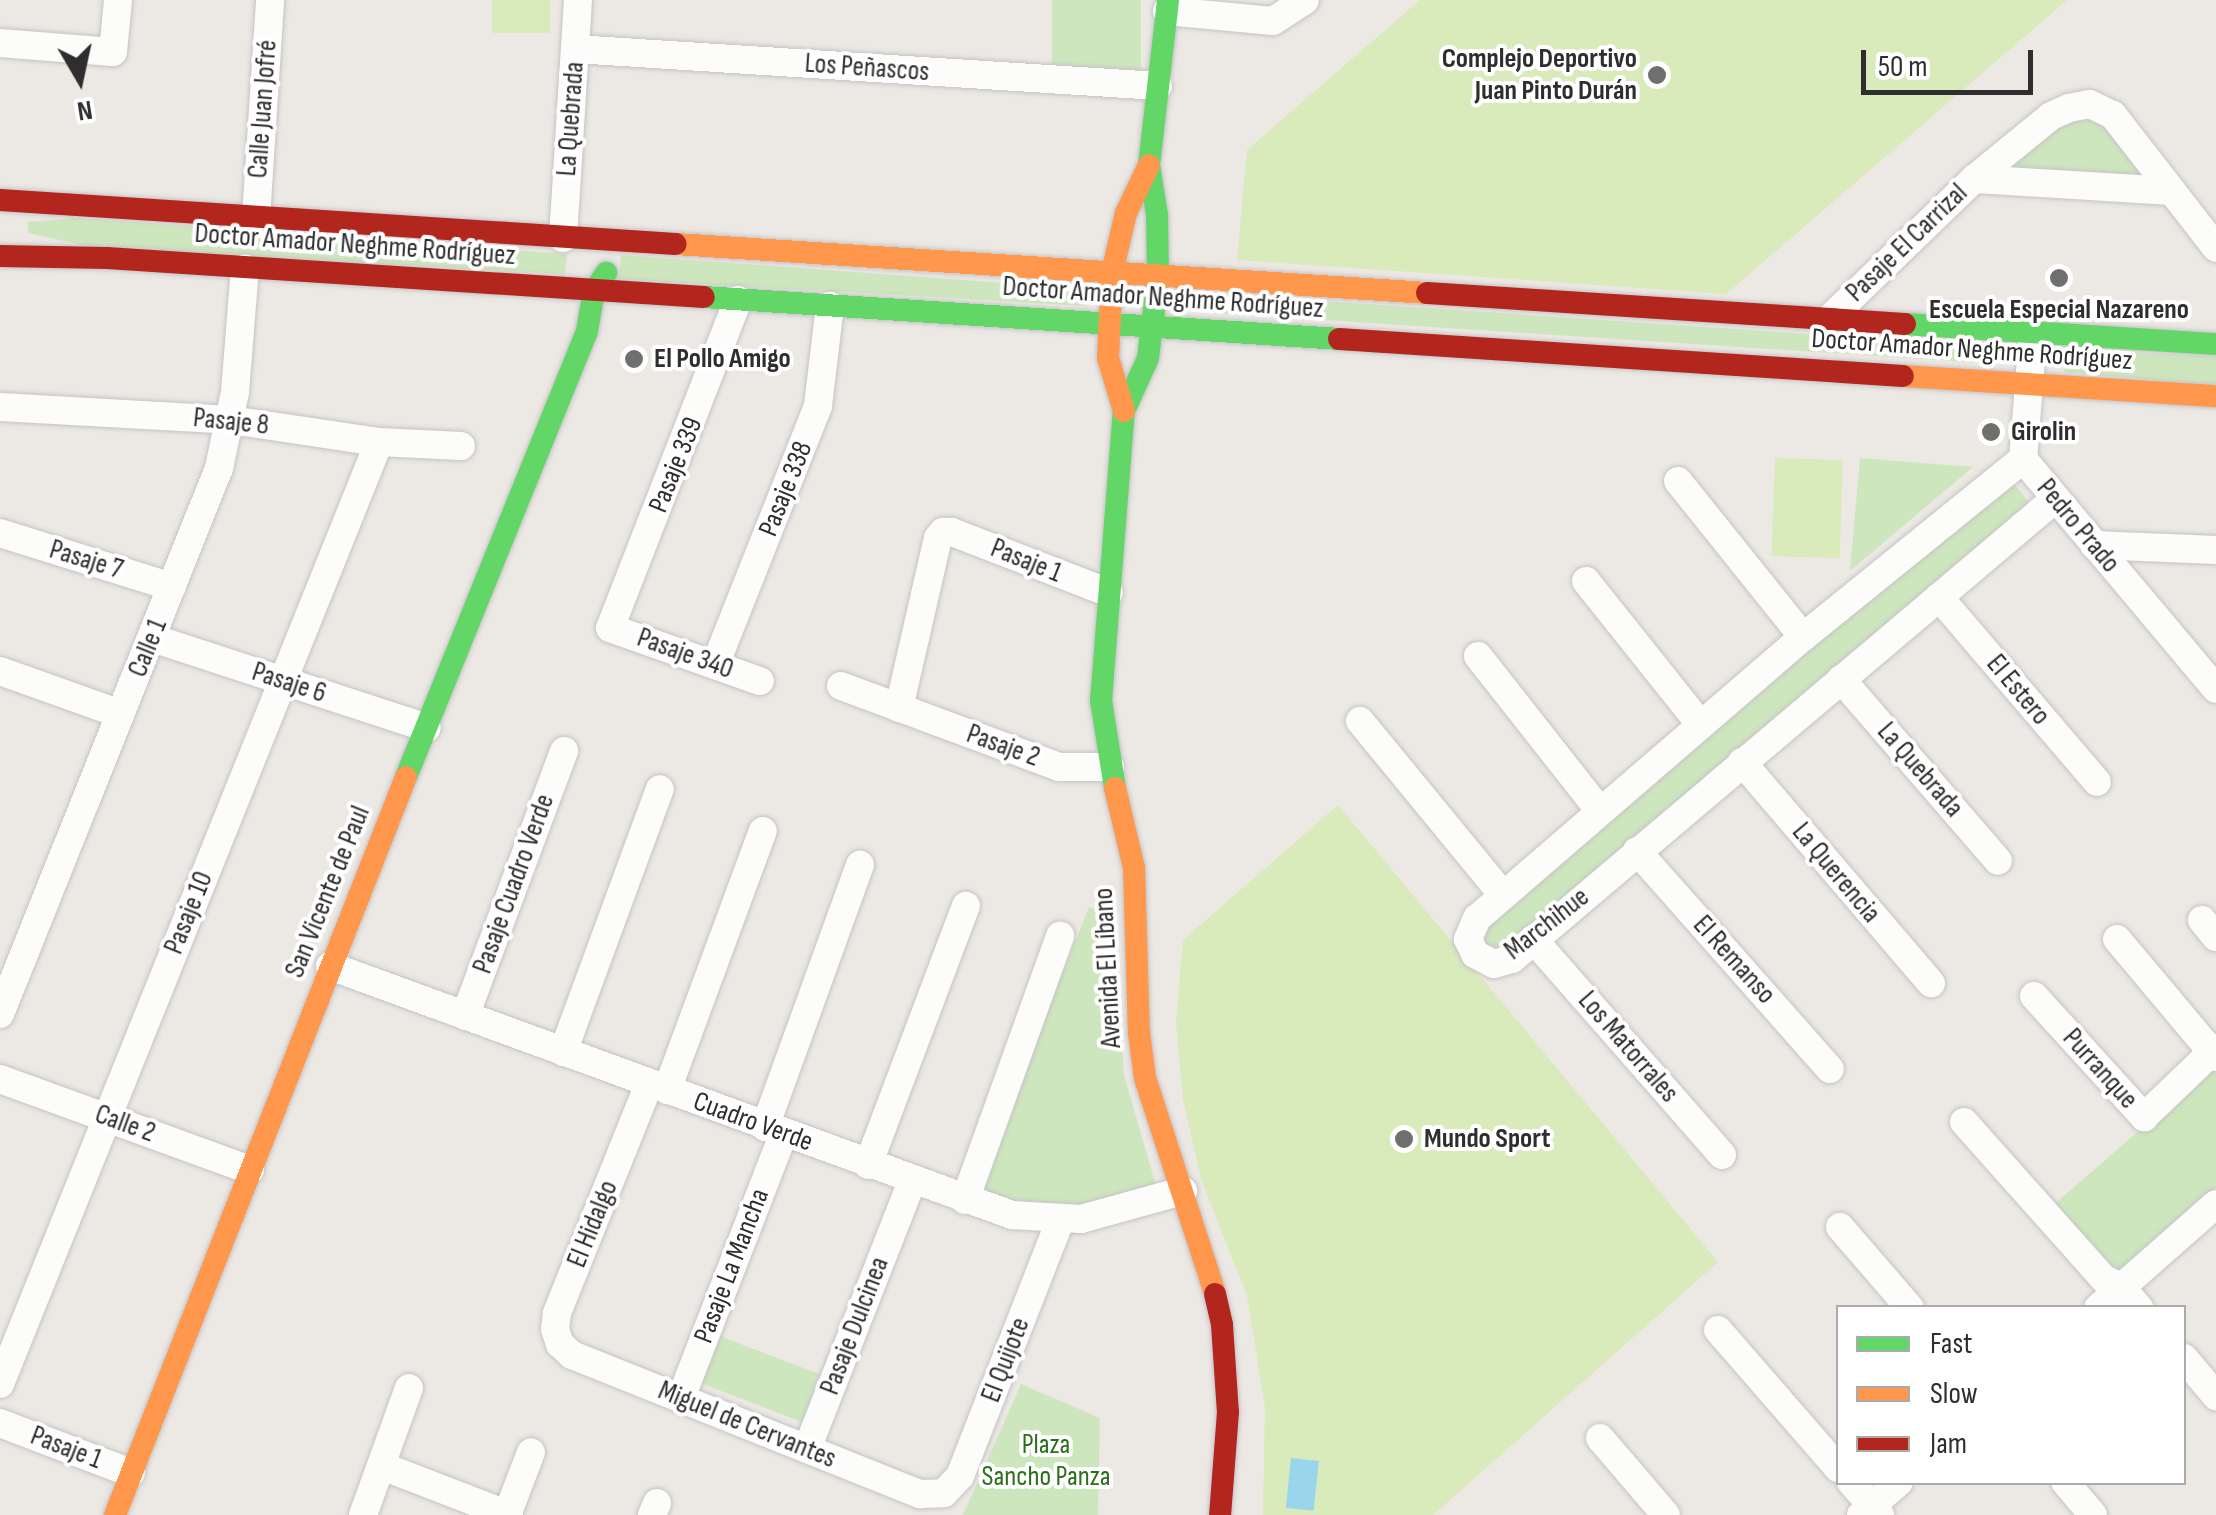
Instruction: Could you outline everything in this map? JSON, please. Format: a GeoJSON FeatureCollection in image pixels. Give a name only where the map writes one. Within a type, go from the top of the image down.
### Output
{"type":"FeatureCollection","features":[{"type":"Feature","properties":{"kind":"main road","name":"Avenida El Líbano"},"geometry":{"type":"LineString","coordinates":[[1168,5],[1149,165],[1157,215],[1158,276],[1148,358],[1124,411],[1102,701],[1110,767],[1134,868],[1139,1033],[1146,1078],[1212,1278],[1225,1346],[1228,1412],[1220,1515]]}},
{"type":"Feature","properties":{"kind":"main road","name":"Avenida El Líbano"},"geometry":{"type":"LineString","coordinates":[[1124,411],[1108,358],[1112,273],[1126,213],[1149,165]]}},
{"type":"Feature","properties":{"kind":"main road","name":"Doctor Amador Neghme Rodríguez"},"geometry":{"type":"LineString","coordinates":[[0,200],[1158,276],[1671,335],[2029,384],[2216,396]]}},
{"type":"Feature","properties":{"kind":"main road","name":"Doctor Amador Neghme Rodríguez"},"geometry":{"type":"LineString","coordinates":[[0,217],[110,208]]}},
{"type":"Feature","properties":{"kind":"main road","name":"Doctor Amador Neghme Rodríguez"},"geometry":{"type":"LineString","coordinates":[[0,235],[107,258]]}},
{"type":"Feature","properties":{"kind":"main road","name":"San Vicente de Paul"},"geometry":{"type":"LineString","coordinates":[[572,238],[580,269],[594,291]]}},
{"type":"Feature","properties":{"kind":"main road","name":"San Vicente de Paul"},"geometry":{"type":"LineString","coordinates":[[115,1515],[330,966],[586,331],[594,291],[607,271],[610,240]]}},
{"type":"Feature","properties":{"kind":"main road","name":"Doctor Amador Neghme Rodríguez"},"geometry":{"type":"LineString","coordinates":[[0,256],[107,258],[1152,327],[1671,335],[1829,320],[2216,344]]}},
{"type":"Feature","properties":{"kind":"street"},"geometry":{"type":"LineString","coordinates":[[0,43],[113,52],[118,0]]}},
{"type":"Feature","properties":{"kind":"street","name":"Calle Juan Jofré"},"geometry":{"type":"LineString","coordinates":[[256,218],[270,0]]}},
{"type":"Feature","properties":{"kind":"street","name":"La Quebrada"},"geometry":{"type":"LineString","coordinates":[[572,238],[578,0]]}},
{"type":"Feature","properties":{"kind":"street"},"geometry":{"type":"LineString","coordinates":[[1168,5],[1273,21],[1304,0]]}},
{"type":"Feature","properties":{"kind":"street","name":"Los Peñascos"},"geometry":{"type":"LineString","coordinates":[[575,49],[1158,86]]}},
{"type":"Feature","properties":{"kind":"street"},"geometry":{"type":"LineString","coordinates":[[1974,179],[2050,116],[2090,104],[2112,115],[2216,248]]}},
{"type":"Feature","properties":{"kind":"street","name":"Pasaje El Carrizal"},"geometry":{"type":"LineString","coordinates":[[1829,320],[1974,179],[2170,190]]}},
{"type":"Feature","properties":{"kind":"street","name":"Calle 1"},"geometry":{"type":"LineString","coordinates":[[2,1005],[219,468],[231,420],[245,268]]}},
{"type":"Feature","properties":{"kind":"street","name":"Pasaje 339"},"geometry":{"type":"LineString","coordinates":[[610,628],[738,300]]}},
{"type":"Feature","properties":{"kind":"street","name":"Pasaje 338"},"geometry":{"type":"LineString","coordinates":[[716,665],[818,406],[830,306]]}},
{"type":"Feature","properties":{"kind":"street","name":"Pedro Prado"},"geometry":{"type":"LineString","coordinates":[[2033,333],[2022,460],[2216,688]]}},
{"type":"Feature","properties":{"kind":"street","name":"Pasaje 8"},"geometry":{"type":"LineString","coordinates":[[0,407],[231,420],[379,442],[461,446]]}},
{"type":"Feature","properties":{"kind":"street","name":"Pasaje 10"},"geometry":{"type":"LineString","coordinates":[[0,1384],[379,442]]}},
{"type":"Feature","properties":{"kind":"street","name":"Marchihue"},"geometry":{"type":"LineString","coordinates":[[2022,460],[1803,637],[1503,895],[1470,928],[1475,954],[1494,964],[1512,958],[2054,500]]}},
{"type":"Feature","properties":{"kind":"street"},"geometry":{"type":"LineString","coordinates":[[1678,482],[1803,637]]}},
{"type":"Feature","properties":{"kind":"street","name":"Pasaje 1"},"geometry":{"type":"LineString","coordinates":[[899,708],[938,538],[943,532],[1109,593]]}},
{"type":"Feature","properties":{"kind":"street","name":"Pasaje 7"},"geometry":{"type":"LineString","coordinates":[[0,534],[172,588]]}},
{"type":"Feature","properties":{"kind":"street"},"geometry":{"type":"LineString","coordinates":[[2094,544],[2216,550]]}},
{"type":"Feature","properties":{"kind":"street"},"geometry":{"type":"LineString","coordinates":[[1586,582],[1701,724]]}},
{"type":"Feature","properties":{"kind":"street","name":"El Estero"},"geometry":{"type":"LineString","coordinates":[[1939,597],[2097,782]]}},
{"type":"Feature","properties":{"kind":"street","name":"Pasaje 340"},"geometry":{"type":"LineString","coordinates":[[610,628],[760,681]]}},
{"type":"Feature","properties":{"kind":"street","name":"Pasaje 6"},"geometry":{"type":"LineString","coordinates":[[152,638],[427,728]]}},
{"type":"Feature","properties":{"kind":"street"},"geometry":{"type":"LineString","coordinates":[[1478,656],[1600,811]]}},
{"type":"Feature","properties":{"kind":"street"},"geometry":{"type":"LineString","coordinates":[[0,671],[121,714]]}},
{"type":"Feature","properties":{"kind":"street","name":"La Quebrada"},"geometry":{"type":"LineString","coordinates":[[1842,679],[1998,860]]}},
{"type":"Feature","properties":{"kind":"street","name":"Pasaje 2"},"geometry":{"type":"LineString","coordinates":[[841,686],[1059,767],[1110,767]]}},
{"type":"Feature","properties":{"kind":"street"},"geometry":{"type":"LineString","coordinates":[[1360,721],[1503,895]]}},
{"type":"Feature","properties":{"kind":"street","name":"Pasaje Cuadro Verde"},"geometry":{"type":"LineString","coordinates":[[465,1016],[564,751]]}},
{"type":"Feature","properties":{"kind":"street","name":"La Querencia"},"geometry":{"type":"LineString","coordinates":[[1742,762],[1930,983]]}},
{"type":"Feature","properties":{"kind":"street"},"geometry":{"type":"LineString","coordinates":[[563,1052],[660,789]]}},
{"type":"Feature","properties":{"kind":"street"},"geometry":{"type":"LineString","coordinates":[[658,1087],[762,831]]}},
{"type":"Feature","properties":{"kind":"street","name":"El Remanso"},"geometry":{"type":"LineString","coordinates":[[1637,851],[1830,1070]]}},
{"type":"Feature","properties":{"kind":"street"},"geometry":{"type":"LineString","coordinates":[[774,1130],[860,865]]}},
{"type":"Feature","properties":{"kind":"street"},"geometry":{"type":"LineString","coordinates":[[868,1165],[966,906]]}},
{"type":"Feature","properties":{"kind":"street"},"geometry":{"type":"LineString","coordinates":[[965,1200],[1060,936]]}},
{"type":"Feature","properties":{"kind":"street","name":"Los Matorrales"},"geometry":{"type":"LineString","coordinates":[[1533,939],[1722,1154]]}},
{"type":"Feature","properties":{"kind":"street","name":"Purranque"},"geometry":{"type":"LineString","coordinates":[[2034,996],[2144,1117],[2215,1052],[2117,939]]}},
{"type":"Feature","properties":{"kind":"street","name":"Cuadro Verde"},"geometry":{"type":"LineString","coordinates":[[330,966],[868,1165],[908,1192],[965,1200],[1012,1215],[1060,1221],[1102,1214],[1183,1191]]}},
{"type":"Feature","properties":{"kind":"street","name":"Calle 2"},"geometry":{"type":"LineString","coordinates":[[0,1078],[250,1170]]}},
{"type":"Feature","properties":{"kind":"street","name":"El Hidalgo"},"geometry":{"type":"LineString","coordinates":[[556,1338],[558,1313],[638,1111],[658,1087]]}},
{"type":"Feature","properties":{"kind":"street"},"geometry":{"type":"LineString","coordinates":[[1964,1122],[2104,1279],[2130,1297],[2216,1204]]}},
{"type":"Feature","properties":{"kind":"street","name":"Pasaje La Mancha"},"geometry":{"type":"LineString","coordinates":[[681,1398],[774,1130]]}},
{"type":"Feature","properties":{"kind":"street","name":"Pasaje Dulcinea"},"geometry":{"type":"LineString","coordinates":[[806,1449],[908,1192]]}},
{"type":"Feature","properties":{"kind":"street","name":"El Quijote"},"geometry":{"type":"LineString","coordinates":[[944,1493],[960,1476],[1060,1221]]}},
{"type":"Feature","properties":{"kind":"street"},"geometry":{"type":"LineString","coordinates":[[1840,1227],[1907,1305]]}},
{"type":"Feature","properties":{"kind":"street"},"geometry":{"type":"LineString","coordinates":[[1718,1330],[1836,1466]]}},
{"type":"Feature","properties":{"kind":"street","name":"Miguel de Cervantes"},"geometry":{"type":"LineString","coordinates":[[556,1338],[572,1355],[806,1449],[920,1494],[944,1493]]}},
{"type":"Feature","properties":{"kind":"street"},"geometry":{"type":"LineString","coordinates":[[2186,1360],[2216,1396]]}},
{"type":"Feature","properties":{"kind":"street"},"geometry":{"type":"LineString","coordinates":[[362,1515],[409,1388]]}},
{"type":"Feature","properties":{"kind":"street","name":"Pasaje 1"},"geometry":{"type":"LineString","coordinates":[[0,1423],[132,1473]]}},
{"type":"Feature","properties":{"kind":"street"},"geometry":{"type":"LineString","coordinates":[[1600,1438],[1666,1515]]}},
{"type":"Feature","properties":{"kind":"street"},"geometry":{"type":"LineString","coordinates":[[382,1466],[508,1515],[531,1452]]}},
{"type":"Feature","properties":{"kind":"street"},"geometry":{"type":"LineString","coordinates":[[1853,1485],[1871,1512],[1895,1485]]}},
{"type":"Feature","properties":{"kind":"street"},"geometry":{"type":"LineString","coordinates":[[2068,1485],[2094,1515]]}},
{"type":"Feature","properties":{"kind":"green space"},"geometry":{"type":"Polygon","coordinates":[[[492,0],[550,0],[550,33],[492,33],[492,0]]]}},
{"type":"Feature","properties":{"kind":"green space"},"geometry":{"type":"Polygon","coordinates":[[[1052,0],[1141,0],[1141,71],[1052,71],[1052,0]]]}},
{"type":"Feature","properties":{"kind":"green space","name":"Complejo Deportivo Juan Pinto Durán"},"geometry":{"type":"Polygon","coordinates":[[[1420,0],[2067,0],[1726,294],[1237,260],[1247,150],[1420,0]]]}},
{"type":"Feature","properties":{"kind":"green space"},"geometry":{"type":"Polygon","coordinates":[[[2092,115],[2152,178],[2009,167],[2054,120],[2092,115]]]}},
{"type":"Feature","properties":{"kind":"green space"},"geometry":{"type":"Polygon","coordinates":[[[77,218],[567,254],[565,274],[96,248],[28,233],[28,222],[77,218]]]}},
{"type":"Feature","properties":{"kind":"green space"},"geometry":{"type":"Polygon","coordinates":[[[621,255],[1088,289],[1089,300],[1085,306],[619,279],[621,255]]]}},
{"type":"Feature","properties":{"kind":"green space"},"geometry":{"type":"Polygon","coordinates":[[[1190,292],[2001,347],[2001,353],[2000,364],[1186,311],[1190,292]]]}},
{"type":"Feature","properties":{"kind":"green space"},"geometry":{"type":"Polygon","coordinates":[[[2063,351],[2216,356],[2216,386],[2064,372],[2063,351]]]}},
{"type":"Feature","properties":{"kind":"green space"},"geometry":{"type":"Polygon","coordinates":[[[1775,458],[1843,460],[1840,558],[1772,556],[1775,458]]]}},
{"type":"Feature","properties":{"kind":"green space"},"geometry":{"type":"Polygon","coordinates":[[[1860,458],[1973,467],[1850,571],[1860,458]]]}},
{"type":"Feature","properties":{"kind":"green space"},"geometry":{"type":"Polygon","coordinates":[[[2014,484],[2028,501],[2022,516],[1507,954],[1481,944],[1485,930],[2000,486],[2014,484]]]}},
{"type":"Feature","properties":{"kind":"green space","name":"Mundo Sport"},"geometry":{"type":"Polygon","coordinates":[[[1338,805],[1718,1262],[1433,1515],[1263,1515],[1265,1407],[1247,1296],[1201,1179],[1183,1099],[1176,1023],[1183,940],[1338,805]]]}},
{"type":"Feature","properties":{"kind":"green space"},"geometry":{"type":"Polygon","coordinates":[[[1089,907],[1113,916],[1124,1075],[1155,1182],[1146,1197],[1066,1213],[1017,1204],[978,1187],[1089,907]]]}},
{"type":"Feature","properties":{"kind":"green space"},"geometry":{"type":"Polygon","coordinates":[[[2211,1068],[2216,1074],[2216,1187],[2096,1292],[2034,1222],[2211,1068]]]}},
{"type":"Feature","properties":{"kind":"green space"},"geometry":{"type":"Polygon","coordinates":[[[712,1333],[822,1375],[804,1423],[694,1381],[712,1333]]]}},
{"type":"Feature","properties":{"kind":"green space","name":"Plaza Sancho Panza"},"geometry":{"type":"Polygon","coordinates":[[[1021,1384],[1100,1418],[1098,1515],[963,1515],[1021,1384]]]}},
{"type":"Feature","properties":{"kind":"water"},"geometry":{"type":"Polygon","coordinates":[[[1291,1458],[1319,1461],[1314,1511],[1286,1508],[1291,1458]]]}},
{"type":"Feature","properties":{"kind":"traffic: fast"},"geometry":{"type":"LineString","coordinates":[[1115,788],[1101,701],[1124,411],[1148,358],[1158,276],[1157,215],[1149,165],[1168,0]]}},
{"type":"Feature","properties":{"kind":"traffic: fast"},"geometry":{"type":"LineString","coordinates":[[406,777],[587,331],[594,291],[606,273]]}},
{"type":"Feature","properties":{"kind":"traffic: fast"},"geometry":{"type":"LineString","coordinates":[[704,297],[1339,339]]}},
{"type":"Feature","properties":{"kind":"traffic: fast"},"geometry":{"type":"LineString","coordinates":[[1905,324],[2216,344]]}},
{"type":"Feature","properties":{"kind":"traffic: slow"},"geometry":{"type":"LineString","coordinates":[[1124,411],[1108,358],[1112,273],[1126,213],[1149,165]]}},
{"type":"Feature","properties":{"kind":"traffic: slow"},"geometry":{"type":"LineString","coordinates":[[676,244],[1427,293]]}},
{"type":"Feature","properties":{"kind":"traffic: slow"},"geometry":{"type":"LineString","coordinates":[[1903,376],[2216,396]]}},
{"type":"Feature","properties":{"kind":"traffic: slow"},"geometry":{"type":"LineString","coordinates":[[115,1515],[406,777]]}},
{"type":"Feature","properties":{"kind":"traffic: slow"},"geometry":{"type":"LineString","coordinates":[[1115,788],[1134,868],[1139,1033],[1145,1078],[1215,1294]]}},
{"type":"Feature","properties":{"kind":"traffic: jam"},"geometry":{"type":"LineString","coordinates":[[0,200],[676,244]]}},
{"type":"Feature","properties":{"kind":"traffic: jam"},"geometry":{"type":"LineString","coordinates":[[0,256],[107,258],[704,297]]}},
{"type":"Feature","properties":{"kind":"traffic: jam"},"geometry":{"type":"LineString","coordinates":[[1427,293],[1905,324]]}},
{"type":"Feature","properties":{"kind":"traffic: jam"},"geometry":{"type":"LineString","coordinates":[[1339,339],[1903,376]]}},
{"type":"Feature","properties":{"kind":"traffic: jam"},"geometry":{"type":"LineString","coordinates":[[1215,1294],[1222,1325],[1228,1412],[1220,1515]]}},
{"type":"Feature","properties":{"kind":"place","name":"Complejo Deportivo Juan Pinto Durán"},"geometry":{"type":"Point","coordinates":[1657,75]}},
{"type":"Feature","properties":{"kind":"place","name":"Escuela Especial Nazareno"},"geometry":{"type":"Point","coordinates":[2059,278]}},
{"type":"Feature","properties":{"kind":"place","name":"El Pollo Amigo"},"geometry":{"type":"Point","coordinates":[634,359]}},
{"type":"Feature","properties":{"kind":"place","name":"Girolin"},"geometry":{"type":"Point","coordinates":[1991,432]}},
{"type":"Feature","properties":{"kind":"place","name":"Mundo Sport"},"geometry":{"type":"Point","coordinates":[1404,1139]}}]}
